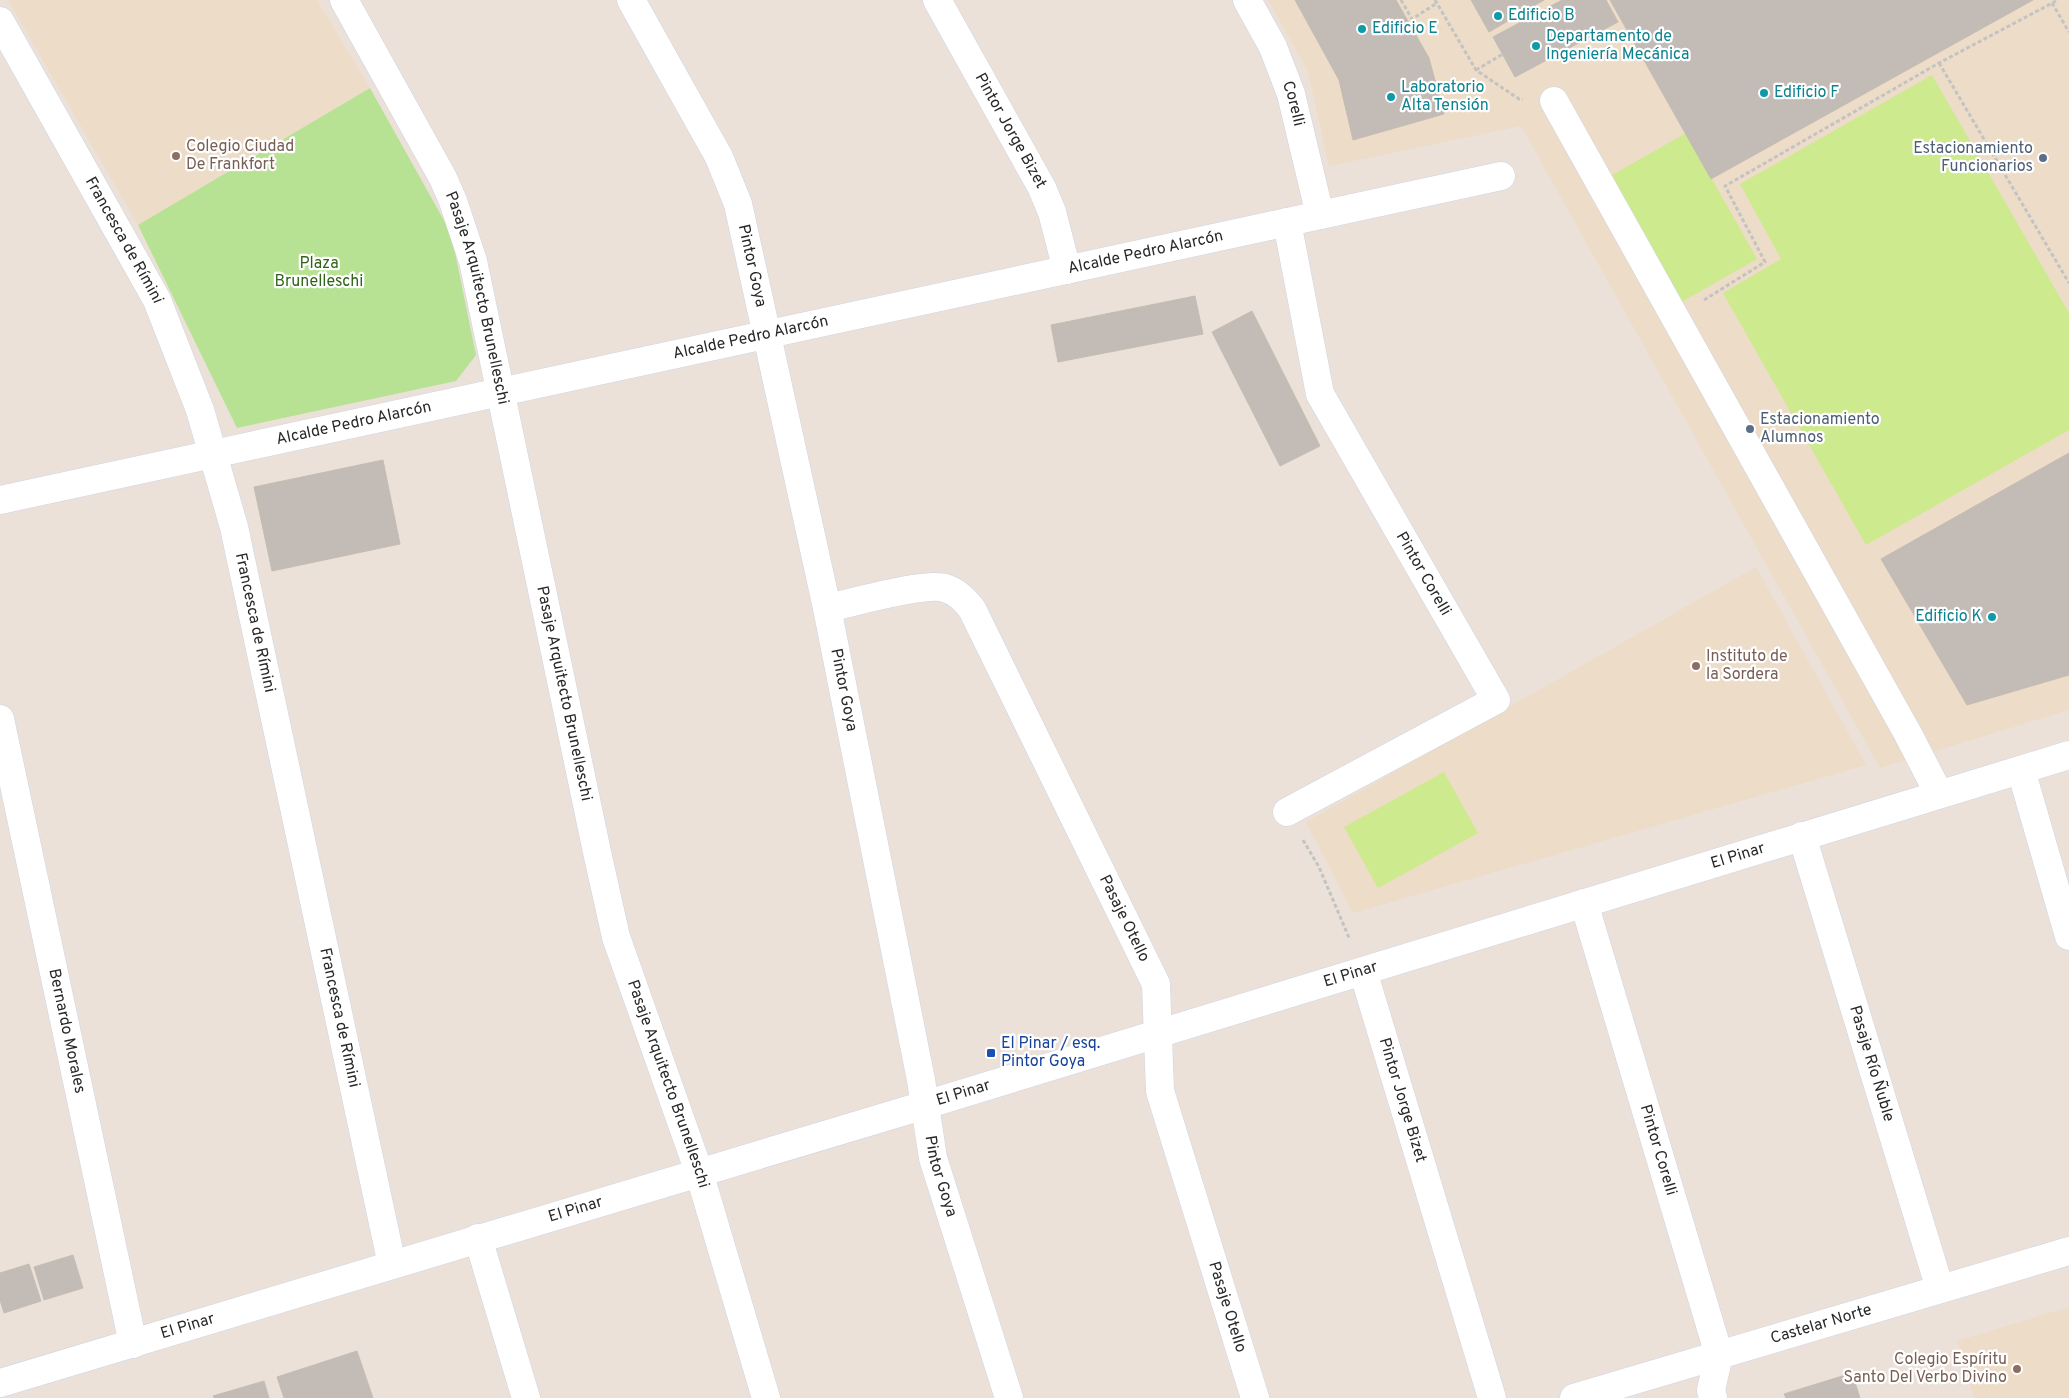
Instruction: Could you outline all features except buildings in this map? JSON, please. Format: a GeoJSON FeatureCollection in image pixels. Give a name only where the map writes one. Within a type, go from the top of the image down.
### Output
{"type":"FeatureCollection","features":[{"type":"Feature","properties":{"kind":"street","name":"Pasaje Arquitecto Brunelleschi"},"geometry":{"type":"LineString","coordinates":[[344,0],[426,146],[453,201],[473,261],[592,833],[616,937],[699,1172],[766,1398]]}},
{"type":"Feature","properties":{"kind":"street","name":"Pintor Goya"},"geometry":{"type":"LineString","coordinates":[[631,0],[707,134],[730,180],[744,228],[827,608],[925,1105],[933,1158],[1009,1398]]}},
{"type":"Feature","properties":{"kind":"street","name":"Pintor Jorge Bizet"},"geometry":{"type":"LineString","coordinates":[[937,0],[1042,188],[1052,212],[1067,270]]}},
{"type":"Feature","properties":{"kind":"street","name":"Corelli"},"geometry":{"type":"LineString","coordinates":[[1247,0],[1273,47],[1291,94],[1320,215]]}},
{"type":"Feature","properties":{"kind":"street","name":"Francesca de Rímini"},"geometry":{"type":"LineString","coordinates":[[0,21],[157,300],[200,410],[234,527],[392,1265]]}},
{"type":"Feature","properties":{"kind":"street"},"geometry":{"type":"LineString","coordinates":[[1554,101],[1903,725],[1939,794]]}},
{"type":"Feature","properties":{"kind":"street","name":"Alcalde Pedro Alarcón"},"geometry":{"type":"LineString","coordinates":[[0,500],[1501,176]]}},
{"type":"Feature","properties":{"kind":"street","name":"Pintor Corelli"},"geometry":{"type":"LineString","coordinates":[[1287,222],[1320,394],[1496,700],[1287,812]]}},
{"type":"Feature","properties":{"kind":"street","name":"Pasaje Otello"},"geometry":{"type":"LineString","coordinates":[[827,608],[910,590],[934,587],[944,588],[956,593],[972,609],[1156,984],[1160,1091],[1255,1398]]}},
{"type":"Feature","properties":{"kind":"street","name":"Bernardo Morales"},"geometry":{"type":"LineString","coordinates":[[0,719],[133,1344]]}},
{"type":"Feature","properties":{"kind":"street","name":"El Pinar"},"geometry":{"type":"LineString","coordinates":[[0,1383],[925,1105],[2069,755]]}},
{"type":"Feature","properties":{"kind":"street"},"geometry":{"type":"LineString","coordinates":[[2021,770],[2069,936]]}},
{"type":"Feature","properties":{"kind":"street","name":"Pasaje Río Ñuble"},"geometry":{"type":"LineString","coordinates":[[1802,836],[1940,1289]]}},
{"type":"Feature","properties":{"kind":"street","name":"Pintor Corelli"},"geometry":{"type":"LineString","coordinates":[[1584,903],[1719,1355],[1711,1390],[1713,1398]]}},
{"type":"Feature","properties":{"kind":"street","name":"Pintor Jorge Bizet"},"geometry":{"type":"LineString","coordinates":[[1363,971],[1492,1398]]}},
{"type":"Feature","properties":{"kind":"street"},"geometry":{"type":"LineString","coordinates":[[478,1238],[526,1398]]}},
{"type":"Feature","properties":{"kind":"street","name":"Castelar Norte"},"geometry":{"type":"LineString","coordinates":[[1574,1398],[2069,1251]]}},
{"type":"Feature","properties":{"kind":"path"},"geometry":{"type":"LineString","coordinates":[[1401,0],[1412,19],[1436,2],[1476,70],[1519,99],[1554,101]]}},
{"type":"Feature","properties":{"kind":"path"},"geometry":{"type":"LineString","coordinates":[[1675,318],[1765,262],[1725,186],[1939,63],[2058,0]]}},
{"type":"Feature","properties":{"kind":"path"},"geometry":{"type":"LineString","coordinates":[[2052,3],[2069,32]]}},
{"type":"Feature","properties":{"kind":"path"},"geometry":{"type":"LineString","coordinates":[[1476,70],[1503,54]]}},
{"type":"Feature","properties":{"kind":"path"},"geometry":{"type":"LineString","coordinates":[[1939,63],[2069,283]]}},
{"type":"Feature","properties":{"kind":"path"},"geometry":{"type":"LineString","coordinates":[[1287,812],[1319,867],[1363,971]]}},
{"type":"Feature","properties":{"kind":"shaded area","name":"Colegio Ciudad De Frankfort"},"geometry":{"type":"Polygon","coordinates":[[[8,0],[317,0],[370,88],[138,225],[8,0]]]}},
{"type":"Feature","properties":{"kind":"shaded area"},"geometry":{"type":"Polygon","coordinates":[[[1268,0],[2069,0],[2069,710],[1880,768],[1521,126],[1329,166],[1308,71],[1268,0]]]}},
{"type":"Feature","properties":{"kind":"shaded area","name":"Instituto de la Sordera"},"geometry":{"type":"Polygon","coordinates":[[[1756,567],[1866,765],[1353,913],[1306,822],[1756,567]]]}},
{"type":"Feature","properties":{"kind":"shaded area","name":"Colegio Espíritu Santo Del Verbo Divino"},"geometry":{"type":"Polygon","coordinates":[[[2069,1307],[2069,1398],[1974,1398],[1957,1341],[2069,1307]]]}},
{"type":"Feature","properties":{"kind":"green space"},"geometry":{"type":"Polygon","coordinates":[[[1932,75],[2069,313],[2069,430],[1866,545],[1723,293],[1781,259],[1740,184],[1932,75]]]}},
{"type":"Feature","properties":{"kind":"green space","name":"Plaza Brunelleschi"},"geometry":{"type":"Polygon","coordinates":[[[370,88],[451,233],[476,355],[456,381],[237,428],[138,225],[370,88]]]}},
{"type":"Feature","properties":{"kind":"green space"},"geometry":{"type":"Polygon","coordinates":[[[1686,133],[1757,259],[1678,304],[1607,178],[1686,133]]]}},
{"type":"Feature","properties":{"kind":"green space"},"geometry":{"type":"Polygon","coordinates":[[[1444,772],[1478,833],[1378,888],[1344,827],[1444,772]]]}},
{"type":"Feature","properties":{"kind":"place","name":"Edificio B"},"geometry":{"type":"Point","coordinates":[1498,16]}},
{"type":"Feature","properties":{"kind":"place","name":"Edificio E"},"geometry":{"type":"Point","coordinates":[1362,29]}},
{"type":"Feature","properties":{"kind":"place","name":"Departamento de Ingeniería Mecánica"},"geometry":{"type":"Point","coordinates":[1536,46]}},
{"type":"Feature","properties":{"kind":"place","name":"Edificio F"},"geometry":{"type":"Point","coordinates":[1764,93]}},
{"type":"Feature","properties":{"kind":"place","name":"Laboratorio Alta Tensión"},"geometry":{"type":"Point","coordinates":[1391,97]}},
{"type":"Feature","properties":{"kind":"place","name":"Colegio Ciudad De Frankfort"},"geometry":{"type":"Point","coordinates":[176,156]}},
{"type":"Feature","properties":{"kind":"place","name":"Estacionamiento Funcionarios"},"geometry":{"type":"Point","coordinates":[2043,158]}},
{"type":"Feature","properties":{"kind":"place","name":"Estacionamiento Alumnos"},"geometry":{"type":"Point","coordinates":[1750,429]}},
{"type":"Feature","properties":{"kind":"place","name":"Edificio K"},"geometry":{"type":"Point","coordinates":[1992,617]}},
{"type":"Feature","properties":{"kind":"place","name":"Instituto de la Sordera"},"geometry":{"type":"Point","coordinates":[1696,666]}},
{"type":"Feature","properties":{"kind":"place","name":"El Pinar / esq. Pintor Goya"},"geometry":{"type":"Point","coordinates":[991,1053]}},
{"type":"Feature","properties":{"kind":"place","name":"Colegio Espíritu Santo Del Verbo Divino"},"geometry":{"type":"Point","coordinates":[2017,1369]}}]}
